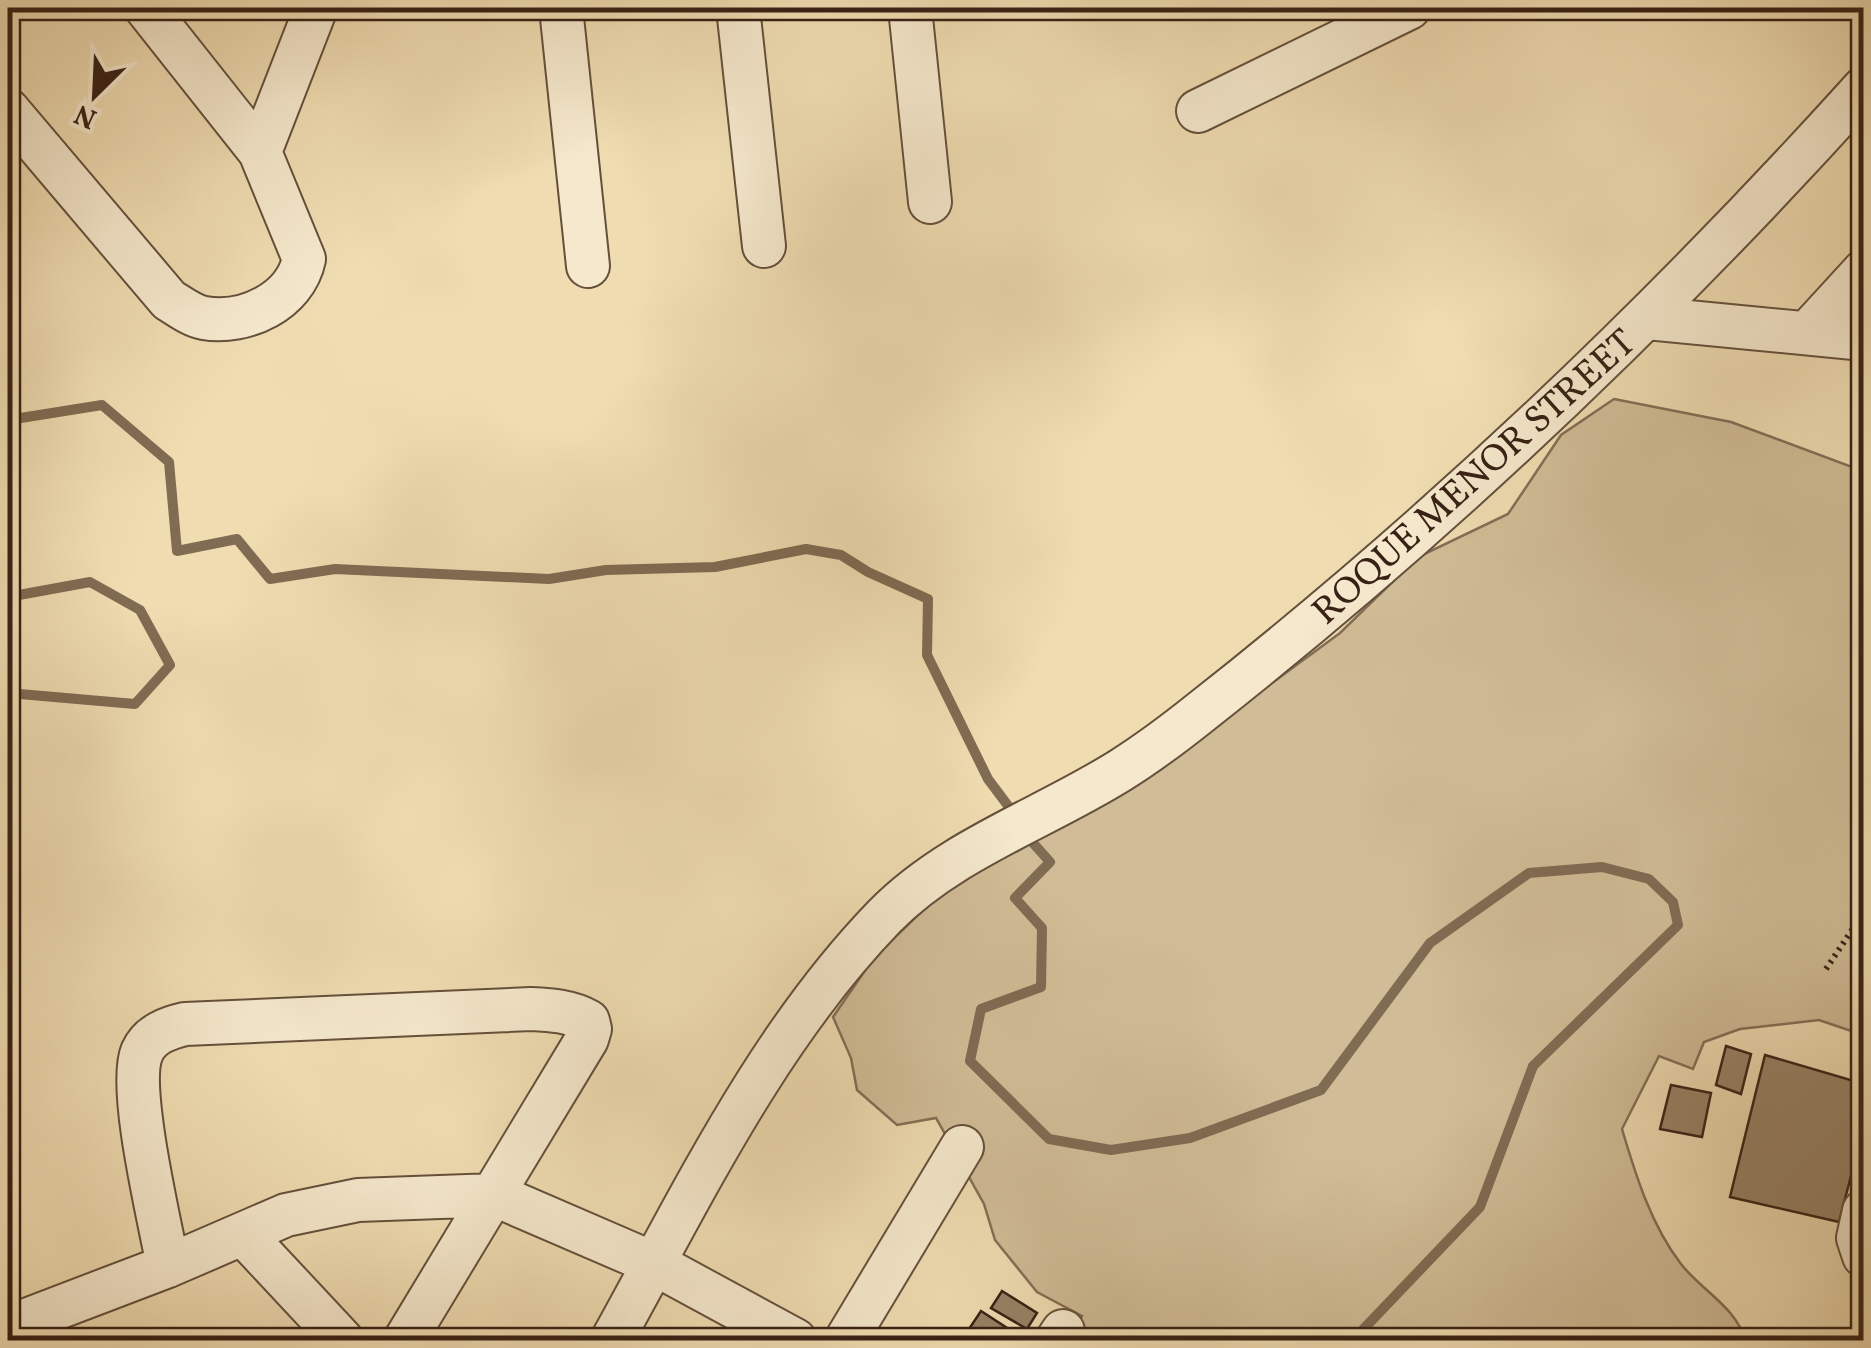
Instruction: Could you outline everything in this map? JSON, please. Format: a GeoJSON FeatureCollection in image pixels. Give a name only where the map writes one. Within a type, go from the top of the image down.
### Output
{"type":"FeatureCollection","features":[{"type":"Feature","properties":{"kind":"street"},"geometry":{"type":"LineString","coordinates":[[8,110],[168,300],[200,318],[232,320],[272,304],[300,276],[304,259],[296,232],[260,152],[146,8]]}},
{"type":"Feature","properties":{"kind":"street"},"geometry":{"type":"LineString","coordinates":[[260,152],[316,8]]}},
{"type":"Feature","properties":{"kind":"street"},"geometry":{"type":"LineString","coordinates":[[561,8],[588,266]]}},
{"type":"Feature","properties":{"kind":"street"},"geometry":{"type":"LineString","coordinates":[[738,8],[764,246]]}},
{"type":"Feature","properties":{"kind":"street"},"geometry":{"type":"LineString","coordinates":[[910,8],[930,202]]}},
{"type":"Feature","properties":{"kind":"street"},"geometry":{"type":"LineString","coordinates":[[1198,110],[1341,21],[1410,8]]}},
{"type":"Feature","properties":{"kind":"street","name":"ROQUE MENOR STREET"},"geometry":{"type":"LineString","coordinates":[[612,1340],[760,1078],[807,1006],[886,916],[916,887],[1120,770],[1335,604],[1429,523],[1647,318],[1864,88]]}},
{"type":"Feature","properties":{"kind":"street"},"geometry":{"type":"LineString","coordinates":[[1809,332],[1864,271]]}},
{"type":"Feature","properties":{"kind":"street"},"geometry":{"type":"LineString","coordinates":[[1647,318],[1864,339]]}},
{"type":"Feature","properties":{"kind":"street"},"geometry":{"type":"LineString","coordinates":[[168,1266],[138,1100],[137,1069],[142,1050],[167,1028],[185,1024],[531,1010],[560,1010],[579,1016],[588,1021],[587,1039],[405,1340]]}},
{"type":"Feature","properties":{"kind":"street"},"geometry":{"type":"LineString","coordinates":[[846,1340],[962,1148]]}},
{"type":"Feature","properties":{"kind":"street"},"geometry":{"type":"LineString","coordinates":[[8,1326],[168,1266],[286,1216],[358,1200],[495,1195],[655,1264],[795,1340]]}},
{"type":"Feature","properties":{"kind":"street"},"geometry":{"type":"LineString","coordinates":[[1864,1211],[1858,1238],[1864,1256]]}},
{"type":"Feature","properties":{"kind":"street"},"geometry":{"type":"LineString","coordinates":[[243,1234],[342,1340]]}},
{"type":"Feature","properties":{"kind":"path"},"geometry":{"type":"LineString","coordinates":[[1826,969],[1864,912]]}},
{"type":"Feature","properties":{"kind":"shaded area"},"geometry":{"type":"Polygon","coordinates":[[[1614,399],[1731,422],[1863,471],[1863,1035],[1819,1020],[1740,1029],[1704,1042],[1693,1069],[1659,1056],[1622,1129],[1661,1233],[1689,1274],[1734,1318],[1745,1340],[1070,1340],[1082,1316],[1037,1292],[995,1240],[984,1204],[936,1118],[897,1125],[857,1090],[851,1058],[833,1017],[875,956],[938,896],[1196,739],[1340,633],[1418,557],[1508,514],[1561,435],[1614,399]]]}},
{"type":"Feature","properties":{"kind":"building"},"geometry":{"type":"Polygon","coordinates":[[[1726,1046],[1751,1054],[1741,1094],[1716,1085],[1726,1046]]]}},
{"type":"Feature","properties":{"kind":"building"},"geometry":{"type":"Polygon","coordinates":[[[1765,1055],[1864,1084],[1864,1126],[1839,1222],[1730,1197],[1765,1055]]]}},
{"type":"Feature","properties":{"kind":"building"},"geometry":{"type":"Polygon","coordinates":[[[1671,1085],[1711,1093],[1702,1137],[1660,1129],[1671,1085]]]}},
{"type":"Feature","properties":{"kind":"building"},"geometry":{"type":"Polygon","coordinates":[[[1002,1291],[1037,1313],[1027,1329],[991,1308],[1002,1291]]]}},
{"type":"Feature","properties":{"kind":"building"},"geometry":{"type":"Polygon","coordinates":[[[981,1311],[1021,1337],[1019,1340],[973,1340],[965,1335],[981,1311]]]}},
{"type":"Feature","properties":{"kind":"waterway"},"geometry":{"type":"LineString","coordinates":[[8,420],[102,405],[169,462],[177,551],[237,539],[270,579],[335,569],[549,579],[606,570],[715,567],[806,549],[841,555],[928,599],[927,655],[988,779],[1015,815]]}},
{"type":"Feature","properties":{"kind":"waterway"},"geometry":{"type":"LineString","coordinates":[[8,597],[90,582],[140,610],[170,665],[135,704],[8,693]]}},
{"type":"Feature","properties":{"kind":"waterway"},"geometry":{"type":"LineString","coordinates":[[1025,834],[1050,862],[1015,898],[1042,928],[1041,987],[981,1009],[970,1061],[1049,1139],[1111,1150],[1190,1138],[1321,1090],[1430,943],[1529,873],[1602,867],[1649,879],[1673,902],[1678,925],[1533,1066],[1480,1207],[1353,1340]]}}]}
